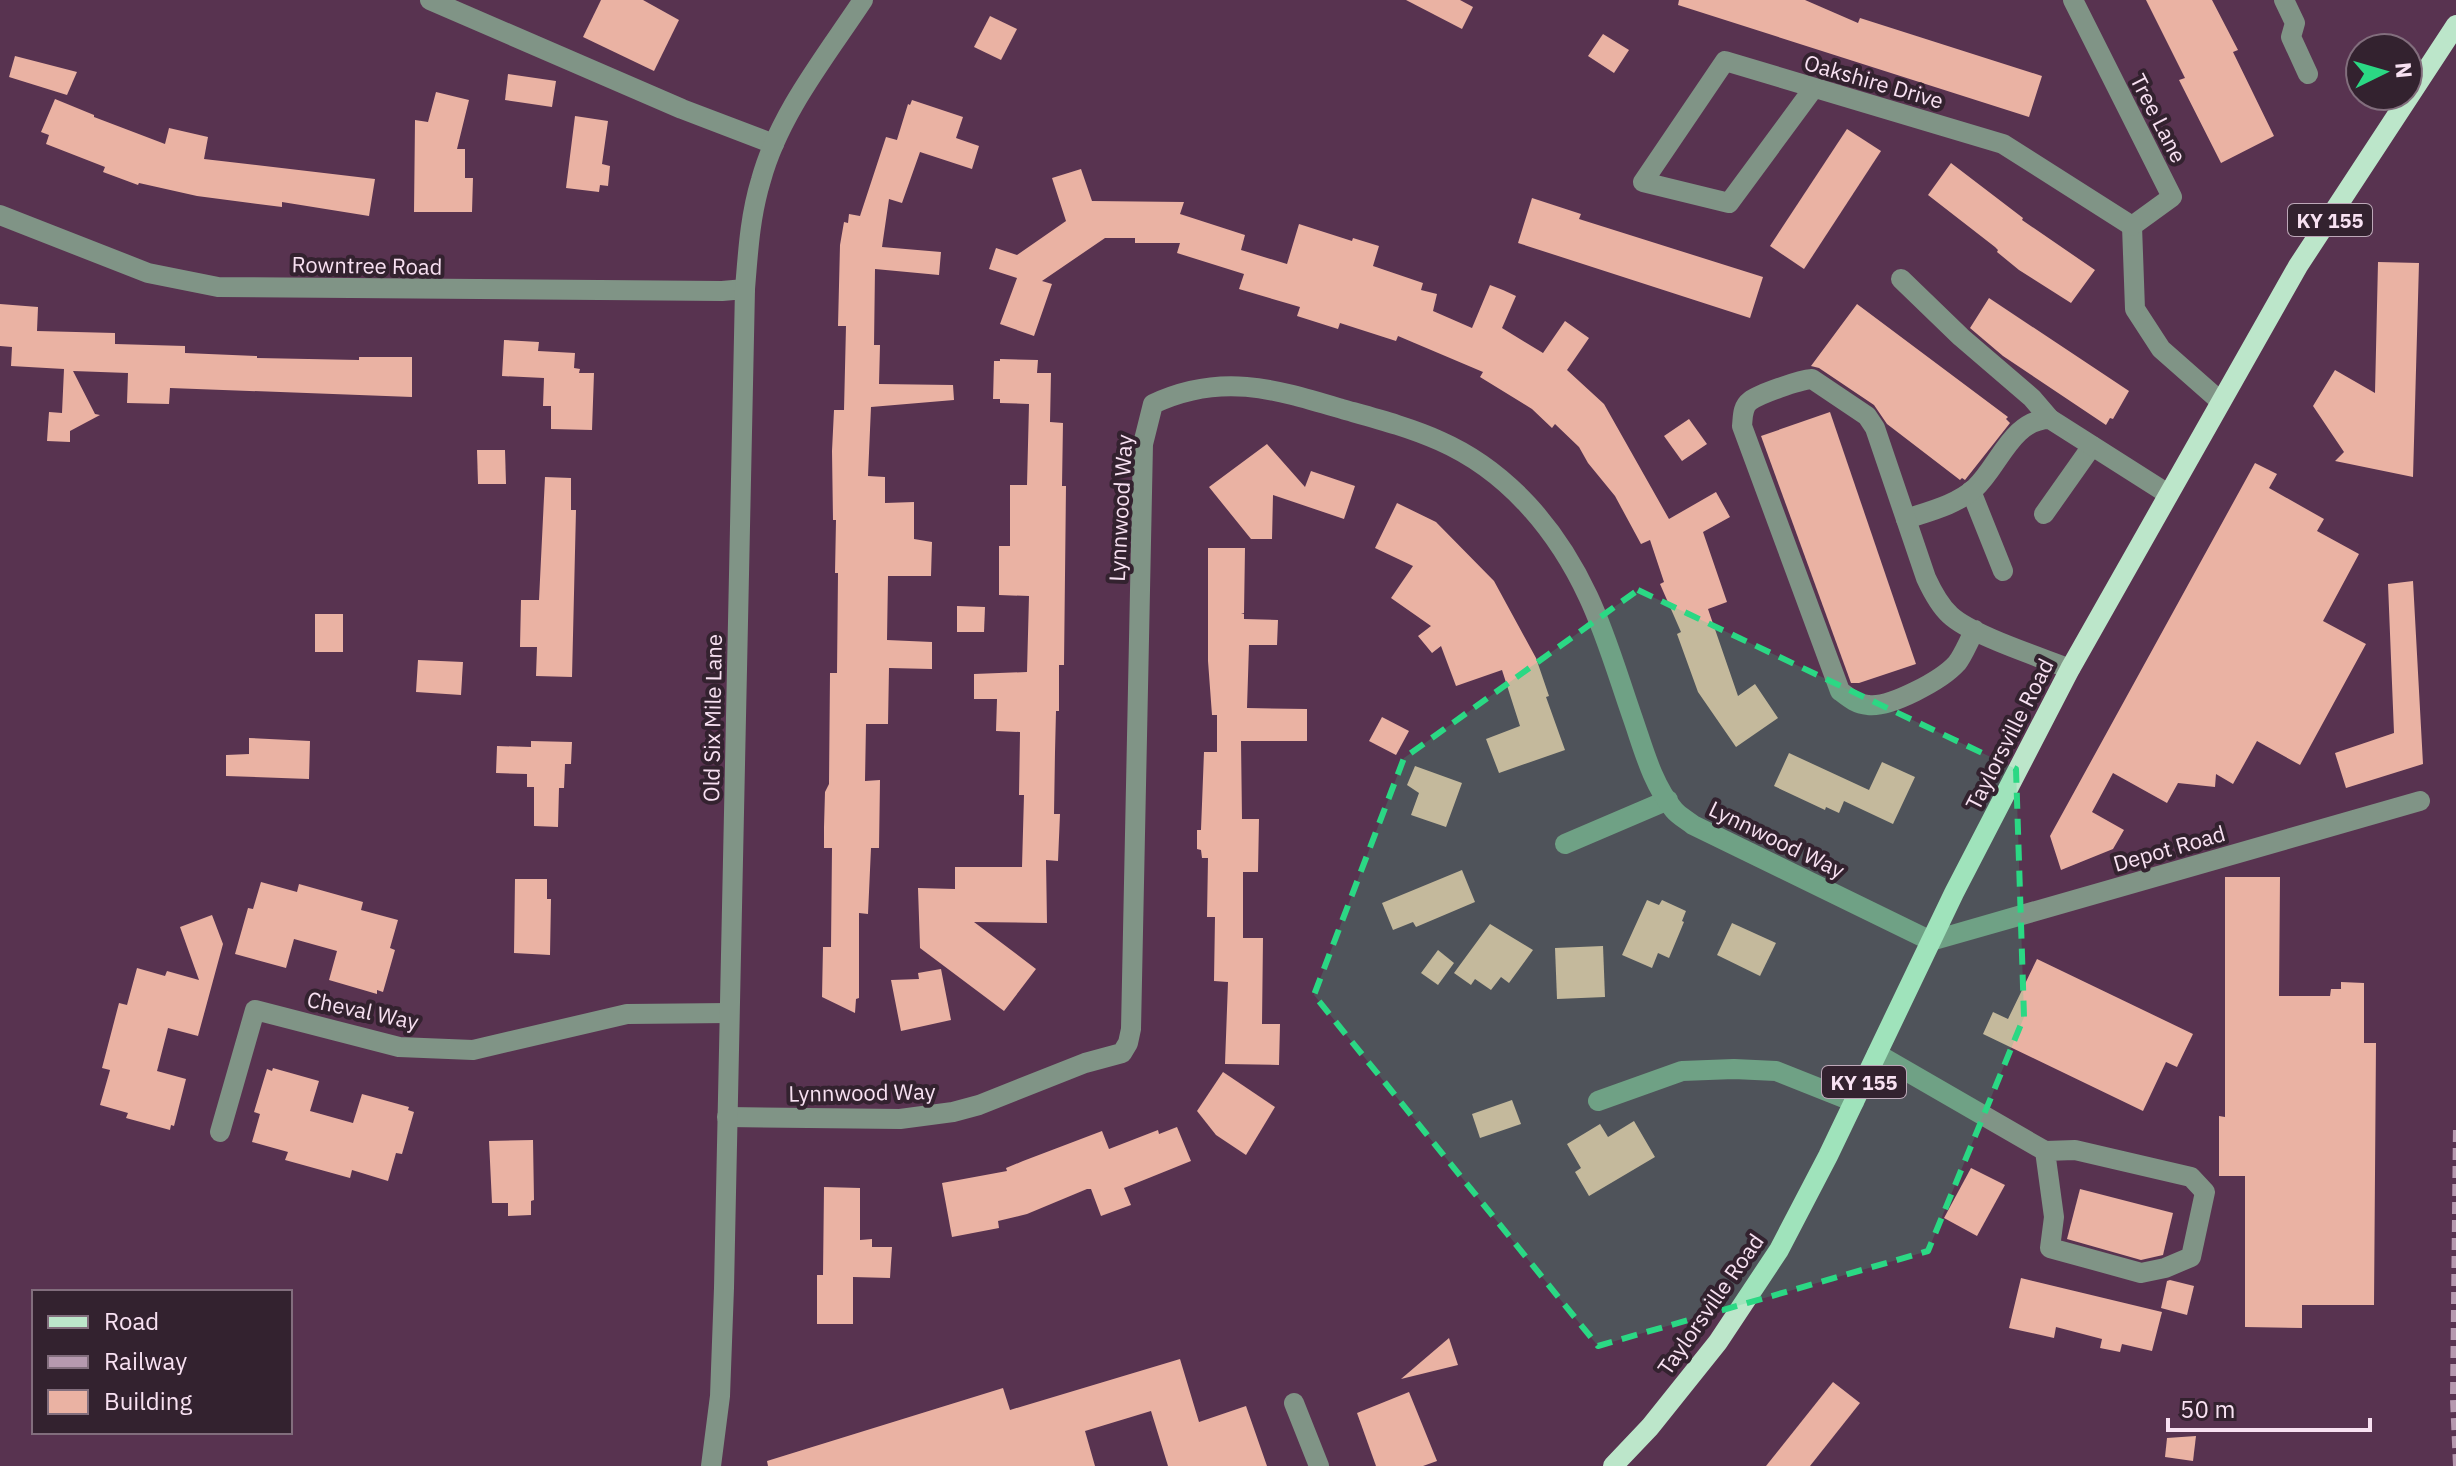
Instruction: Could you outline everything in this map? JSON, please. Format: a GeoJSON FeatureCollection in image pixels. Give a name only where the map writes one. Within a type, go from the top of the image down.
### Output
{"type":"FeatureCollection","features":[{"type":"Feature","properties":{"kind":"main road","name":"Taylorsville Road"},"geometry":{"type":"LineString","coordinates":[[1621,1463],[1718,1342],[1770,1263],[1828,1156],[1931,941],[2070,669],[2298,266],[2456,25]]}},
{"type":"Feature","properties":{"kind":"street"},"geometry":{"type":"LineString","coordinates":[[430,0],[682,109],[774,144]]}},
{"type":"Feature","properties":{"kind":"street","name":"Old Six Mile Lane"},"geometry":{"type":"LineString","coordinates":[[711,1466],[720,1396],[745,289],[753,210],[761,177],[784,122],[863,0]]}},
{"type":"Feature","properties":{"kind":"street","name":"Tree Lane"},"geometry":{"type":"LineString","coordinates":[[2073,0],[2172,197],[2132,226]]}},
{"type":"Feature","properties":{"kind":"street"},"geometry":{"type":"LineString","coordinates":[[2284,0],[2295,23],[2291,37],[2308,74]]}},
{"type":"Feature","properties":{"kind":"street","name":"Oakshire Drive"},"geometry":{"type":"LineString","coordinates":[[1813,89],[1729,203],[1643,182],[1725,61],[2003,144],[2132,226]]}},
{"type":"Feature","properties":{"kind":"street","name":"Rowntree Road"},"geometry":{"type":"LineString","coordinates":[[0,215],[148,273],[218,287],[745,289]]}},
{"type":"Feature","properties":{"kind":"street"},"geometry":{"type":"LineString","coordinates":[[2132,226],[2135,309],[2161,349],[2220,401]]}},
{"type":"Feature","properties":{"kind":"street"},"geometry":{"type":"LineString","coordinates":[[1901,279],[1961,337],[2032,398],[2050,419],[2168,494]]}},
{"type":"Feature","properties":{"kind":"street"},"geometry":{"type":"LineString","coordinates":[[1975,630],[1958,662],[1941,676],[1891,702],[1871,706],[1855,702],[1840,691],[1742,426],[1744,409],[1749,401],[1801,380],[1812,379],[1867,416],[1875,428],[1926,578],[1935,597],[1950,616],[1975,630],[2070,669]]}},
{"type":"Feature","properties":{"kind":"street","name":"Lynnwood Way"},"geometry":{"type":"LineString","coordinates":[[727,1117],[926,1117],[979,1105],[1085,1063],[1122,1053],[1128,1043],[1132,997],[1143,444],[1153,404],[1173,395],[1229,385],[1272,389],[1438,440],[1465,453],[1495,474],[1533,510],[1573,567],[1589,598],[1651,769],[1674,811],[1693,825],[1931,941]]}},
{"type":"Feature","properties":{"kind":"street"},"geometry":{"type":"LineString","coordinates":[[1906,519],[1956,502],[1971,491],[2024,426],[2040,419],[2050,419]]}},
{"type":"Feature","properties":{"kind":"street"},"geometry":{"type":"LineString","coordinates":[[2044,514],[2092,446]]}},
{"type":"Feature","properties":{"kind":"street"},"geometry":{"type":"LineString","coordinates":[[1971,491],[2003,571]]}},
{"type":"Feature","properties":{"kind":"street"},"geometry":{"type":"LineString","coordinates":[[1565,844],[1668,800]]}},
{"type":"Feature","properties":{"kind":"street","name":"Depot Road"},"geometry":{"type":"LineString","coordinates":[[1931,941],[2420,801]]}},
{"type":"Feature","properties":{"kind":"street","name":"Cheval Way"},"geometry":{"type":"LineString","coordinates":[[220,1132],[255,1010],[399,1047],[473,1050],[627,1014],[729,1013]]}},
{"type":"Feature","properties":{"kind":"street"},"geometry":{"type":"LineString","coordinates":[[1877,1054],[2045,1151],[2075,1150],[2191,1177],[2205,1192],[2191,1257],[2165,1268],[2141,1273],[2050,1248],[2054,1217],[2045,1151]]}},
{"type":"Feature","properties":{"kind":"street"},"geometry":{"type":"LineString","coordinates":[[1598,1101],[1682,1071],[1734,1069],[1776,1071],[1854,1102]]}},
{"type":"Feature","properties":{"kind":"street"},"geometry":{"type":"LineString","coordinates":[[1294,1403],[1319,1466]]}},
{"type":"Feature","properties":{"kind":"highlighted area"},"geometry":{"type":"Polygon","coordinates":[[[1638,590],[2016,769],[2024,1017],[1928,1251],[1598,1346],[1314,995],[1404,758],[1638,590]]]}},
{"type":"Feature","properties":{"kind":"building"},"geometry":{"type":"Polygon","coordinates":[[[601,0],[643,0],[679,20],[654,71],[583,37],[601,0]]]}},
{"type":"Feature","properties":{"kind":"building"},"geometry":{"type":"Polygon","coordinates":[[[1406,0],[1460,0],[1473,7],[1462,29],[1406,0]]]}},
{"type":"Feature","properties":{"kind":"building"},"geometry":{"type":"Polygon","coordinates":[[[1679,0],[1805,0],[1858,23],[1860,18],[2042,76],[2029,117],[1678,5],[1679,0]]]}},
{"type":"Feature","properties":{"kind":"building"},"geometry":{"type":"Polygon","coordinates":[[[2146,0],[2212,0],[2238,50],[2233,52],[2274,136],[2221,163],[2179,80],[2185,78],[2146,0]]]}},
{"type":"Feature","properties":{"kind":"building"},"geometry":{"type":"Polygon","coordinates":[[[990,16],[1017,29],[1001,60],[974,47],[990,16]]]}},
{"type":"Feature","properties":{"kind":"building"},"geometry":{"type":"Polygon","coordinates":[[[1603,34],[1629,50],[1614,73],[1588,56],[1603,34]]]}},
{"type":"Feature","properties":{"kind":"building"},"geometry":{"type":"Polygon","coordinates":[[[15,56],[77,72],[67,95],[9,77],[15,56]]]}},
{"type":"Feature","properties":{"kind":"building"},"geometry":{"type":"Polygon","coordinates":[[[508,74],[556,81],[552,107],[505,100],[508,74]]]}},
{"type":"Feature","properties":{"kind":"building"},"geometry":{"type":"Polygon","coordinates":[[[436,92],[469,100],[457,149],[465,149],[465,178],[473,178],[472,212],[414,212],[415,120],[428,122],[436,92]]]}},
{"type":"Feature","properties":{"kind":"building"},"geometry":{"type":"Polygon","coordinates":[[[55,99],[165,144],[169,128],[208,137],[204,159],[375,179],[369,216],[282,202],[282,207],[197,196],[138,185],[103,172],[105,167],[46,144],[49,135],[41,132],[55,99]]]}},
{"type":"Feature","properties":{"kind":"building"},"geometry":{"type":"Polygon","coordinates":[[[912,100],[963,117],[956,138],[979,146],[972,169],[920,152],[902,203],[889,199],[882,247],[941,252],[939,275],[875,269],[874,345],[880,345],[879,384],[953,385],[954,400],[871,407],[868,476],[885,477],[885,503],[914,502],[914,539],[932,542],[931,576],[888,576],[887,640],[932,642],[932,669],[889,668],[888,724],[866,724],[865,781],[880,780],[879,848],[871,848],[868,914],[859,913],[859,998],[856,999],[855,1013],[822,997],[823,947],[831,947],[832,848],[824,848],[825,792],[829,784],[830,673],[837,673],[838,573],[835,573],[832,451],[834,410],[844,410],[846,326],[838,326],[840,245],[844,222],[848,223],[849,214],[860,216],[886,137],[897,140],[912,100]]]}},
{"type":"Feature","properties":{"kind":"building"},"geometry":{"type":"Polygon","coordinates":[[[575,116],[608,121],[602,164],[610,166],[608,186],[600,185],[599,192],[566,188],[575,116]]]}},
{"type":"Feature","properties":{"kind":"building"},"geometry":{"type":"Polygon","coordinates":[[[1847,129],[1881,151],[1804,269],[1770,246],[1847,129]]]}},
{"type":"Feature","properties":{"kind":"building"},"geometry":{"type":"Polygon","coordinates":[[[1951,163],[2022,220],[2095,270],[2071,303],[2019,270],[1995,247],[1928,195],[1951,163]]]}},
{"type":"Feature","properties":{"kind":"building"},"geometry":{"type":"Polygon","coordinates":[[[1081,169],[1092,201],[1184,202],[1180,214],[1245,235],[1241,250],[1287,264],[1299,224],[1379,246],[1373,266],[1423,283],[1421,290],[1437,294],[1433,311],[1472,328],[1490,285],[1503,290],[1516,296],[1502,328],[1543,353],[1565,321],[1589,338],[1567,370],[1604,404],[1669,519],[1716,492],[1730,517],[1703,532],[1727,602],[1708,609],[1738,696],[1755,684],[1778,718],[1736,747],[1698,692],[1677,634],[1681,632],[1660,584],[1664,582],[1650,540],[1641,544],[1615,496],[1579,447],[1555,424],[1552,428],[1532,409],[1480,377],[1483,372],[1398,336],[1396,341],[1340,323],[1338,329],[1297,316],[1300,307],[1239,289],[1244,274],[1177,253],[1180,243],[1135,243],[1135,238],[1105,238],[1042,281],[1052,284],[1034,336],[1000,324],[1017,278],[989,269],[996,248],[1017,255],[1066,221],[1052,178],[1081,169]]]}},
{"type":"Feature","properties":{"kind":"building"},"geometry":{"type":"Polygon","coordinates":[[[1532,198],[1581,214],[1579,219],[1763,277],[1750,318],[1518,243],[1532,198]]]}},
{"type":"Feature","properties":{"kind":"building"},"geometry":{"type":"Polygon","coordinates":[[[2378,262],[2419,263],[2413,477],[2335,461],[2344,452],[2313,406],[2335,370],[2375,393],[2378,262]]]}},
{"type":"Feature","properties":{"kind":"building"},"geometry":{"type":"Polygon","coordinates":[[[1989,298],[2129,391],[2113,419],[2110,418],[2106,425],[2003,356],[1970,328],[1989,298]]]}},
{"type":"Feature","properties":{"kind":"building"},"geometry":{"type":"Polygon","coordinates":[[[0,304],[38,307],[37,331],[115,333],[115,344],[185,346],[185,353],[257,358],[359,360],[359,357],[412,357],[412,397],[170,388],[169,404],[127,403],[128,373],[73,371],[95,414],[100,415],[70,431],[70,442],[47,441],[49,412],[62,413],[64,369],[11,366],[12,347],[0,346],[0,304]]]}},
{"type":"Feature","properties":{"kind":"building"},"geometry":{"type":"Polygon","coordinates":[[[1857,304],[2008,417],[2006,419],[2010,423],[1965,480],[1960,480],[1887,424],[1874,405],[1819,368],[1811,366],[1857,304]]]}},
{"type":"Feature","properties":{"kind":"building"},"geometry":{"type":"Polygon","coordinates":[[[504,340],[539,342],[538,351],[575,353],[574,368],[580,369],[579,373],[594,373],[592,430],[551,429],[551,406],[543,406],[544,378],[502,376],[504,340]]]}},
{"type":"Feature","properties":{"kind":"building"},"geometry":{"type":"Polygon","coordinates":[[[1038,360],[1037,373],[1051,373],[1050,422],[1063,423],[1062,486],[1066,486],[1064,665],[1059,665],[1055,752],[1054,814],[1060,814],[1058,861],[1046,860],[1047,923],[974,922],[1036,969],[1004,1011],[920,948],[918,888],[955,889],[955,867],[1022,867],[1024,795],[1019,795],[1020,732],[996,731],[997,699],[974,699],[974,674],[1027,672],[1029,596],[999,595],[999,546],[1010,546],[1010,485],[1027,485],[1029,404],[1000,403],[1000,399],[993,399],[994,361],[1038,360]]]}},
{"type":"Feature","properties":{"kind":"building"},"geometry":{"type":"Polygon","coordinates":[[[1830,412],[1916,664],[1859,683],[1851,683],[1761,436],[1830,412]]]}},
{"type":"Feature","properties":{"kind":"building"},"geometry":{"type":"Polygon","coordinates":[[[1689,419],[1707,444],[1682,461],[1664,436],[1689,419]]]}},
{"type":"Feature","properties":{"kind":"building"},"geometry":{"type":"Polygon","coordinates":[[[1267,444],[1305,487],[1311,471],[1355,486],[1344,519],[1273,495],[1272,539],[1251,539],[1209,487],[1267,444]]]}},
{"type":"Feature","properties":{"kind":"building"},"geometry":{"type":"Polygon","coordinates":[[[477,450],[505,450],[506,484],[478,484],[477,450]]]}},
{"type":"Feature","properties":{"kind":"building"},"geometry":{"type":"Polygon","coordinates":[[[2255,463],[2277,474],[2269,488],[2324,519],[2317,531],[2359,554],[2323,621],[2366,644],[2300,765],[2257,741],[2233,784],[2216,774],[2215,787],[2178,783],[2167,803],[2113,773],[2092,812],[2124,830],[2113,849],[2061,870],[2050,836],[2255,463]]]}},
{"type":"Feature","properties":{"kind":"building"},"geometry":{"type":"Polygon","coordinates":[[[545,477],[571,478],[571,510],[576,510],[572,677],[536,676],[537,647],[520,647],[521,600],[539,600],[545,477]]]}},
{"type":"Feature","properties":{"kind":"building"},"geometry":{"type":"Polygon","coordinates":[[[1397,503],[1436,522],[1494,581],[1536,658],[1565,750],[1499,773],[1486,739],[1520,726],[1502,670],[1456,686],[1441,646],[1432,653],[1418,636],[1431,626],[1391,598],[1413,566],[1375,548],[1397,503]]]}},
{"type":"Feature","properties":{"kind":"building"},"geometry":{"type":"Polygon","coordinates":[[[1208,548],[1245,548],[1244,613],[1241,614],[1244,614],[1244,619],[1278,620],[1277,645],[1249,645],[1247,708],[1307,709],[1307,741],[1241,741],[1242,819],[1259,819],[1258,872],[1243,872],[1243,938],[1263,938],[1262,1024],[1280,1024],[1279,1065],[1225,1064],[1228,982],[1214,981],[1215,917],[1207,917],[1208,858],[1202,858],[1201,850],[1197,849],[1197,830],[1201,830],[1204,752],[1217,752],[1217,715],[1212,715],[1208,661],[1208,548]]]}},
{"type":"Feature","properties":{"kind":"building"},"geometry":{"type":"Polygon","coordinates":[[[2413,581],[2423,764],[2346,788],[2335,753],[2394,733],[2388,584],[2413,581]]]}},
{"type":"Feature","properties":{"kind":"building"},"geometry":{"type":"Polygon","coordinates":[[[957,606],[985,607],[984,632],[957,632],[957,606]]]}},
{"type":"Feature","properties":{"kind":"building"},"geometry":{"type":"Polygon","coordinates":[[[315,614],[343,614],[343,652],[315,652],[315,614]]]}},
{"type":"Feature","properties":{"kind":"building"},"geometry":{"type":"Polygon","coordinates":[[[418,660],[463,662],[461,695],[416,692],[418,660]]]}},
{"type":"Feature","properties":{"kind":"building"},"geometry":{"type":"Polygon","coordinates":[[[1382,717],[1409,731],[1396,755],[1369,741],[1382,717]]]}},
{"type":"Feature","properties":{"kind":"building"},"geometry":{"type":"Polygon","coordinates":[[[249,738],[310,741],[309,779],[226,776],[226,755],[249,754],[249,738]]]}},
{"type":"Feature","properties":{"kind":"building"},"geometry":{"type":"Polygon","coordinates":[[[531,741],[572,742],[571,764],[565,764],[564,788],[559,788],[558,827],[534,826],[534,787],[527,787],[527,774],[496,773],[497,746],[531,747],[531,741]]]}},
{"type":"Feature","properties":{"kind":"building"},"geometry":{"type":"Polygon","coordinates":[[[1789,753],[1869,790],[1882,762],[1915,777],[1893,824],[1844,801],[1839,813],[1826,807],[1825,810],[1774,786],[1789,753]]]}},
{"type":"Feature","properties":{"kind":"building"},"geometry":{"type":"Polygon","coordinates":[[[1415,766],[1462,783],[1446,827],[1411,815],[1419,793],[1407,785],[1415,766]]]}},
{"type":"Feature","properties":{"kind":"building"},"geometry":{"type":"Polygon","coordinates":[[[1462,870],[1475,902],[1416,927],[1413,922],[1393,930],[1382,903],[1462,870]]]}},
{"type":"Feature","properties":{"kind":"building"},"geometry":{"type":"Polygon","coordinates":[[[2225,877],[2280,877],[2279,996],[2330,996],[2331,989],[2341,989],[2341,982],[2364,983],[2364,1043],[2376,1043],[2374,1305],[2302,1305],[2302,1328],[2245,1327],[2245,1176],[2219,1176],[2219,1116],[2225,1117],[2225,877]]]}},
{"type":"Feature","properties":{"kind":"building"},"geometry":{"type":"Polygon","coordinates":[[[515,879],[547,879],[547,899],[551,899],[550,955],[514,953],[515,879]]]}},
{"type":"Feature","properties":{"kind":"building"},"geometry":{"type":"Polygon","coordinates":[[[261,882],[297,892],[299,884],[363,902],[361,910],[398,920],[390,948],[395,950],[383,992],[377,990],[377,994],[329,980],[337,951],[294,939],[286,968],[235,954],[248,908],[253,909],[261,882]]]}},
{"type":"Feature","properties":{"kind":"building"},"geometry":{"type":"Polygon","coordinates":[[[1647,900],[1659,905],[1662,900],[1686,911],[1669,958],[1658,953],[1652,968],[1622,955],[1647,900]]]}},
{"type":"Feature","properties":{"kind":"building"},"geometry":{"type":"Polygon","coordinates":[[[212,915],[223,944],[198,1036],[168,1028],[157,1071],[186,1079],[174,1126],[171,1125],[170,1130],[126,1118],[128,1113],[100,1105],[110,1070],[102,1068],[119,1003],[127,1005],[137,968],[165,976],[167,971],[199,980],[180,927],[212,915]]]}},
{"type":"Feature","properties":{"kind":"building"},"geometry":{"type":"Polygon","coordinates":[[[1732,923],[1776,943],[1760,976],[1717,955],[1732,923]]]}},
{"type":"Feature","properties":{"kind":"building"},"geometry":{"type":"Polygon","coordinates":[[[1490,924],[1533,950],[1509,983],[1501,977],[1491,990],[1475,979],[1471,985],[1454,973],[1490,924]]]}},
{"type":"Feature","properties":{"kind":"building"},"geometry":{"type":"Polygon","coordinates":[[[1603,946],[1605,997],[1557,999],[1555,948],[1603,946]]]}},
{"type":"Feature","properties":{"kind":"building"},"geometry":{"type":"Polygon","coordinates":[[[1438,950],[1454,963],[1438,985],[1421,973],[1438,950]]]}},
{"type":"Feature","properties":{"kind":"building"},"geometry":{"type":"Polygon","coordinates":[[[2037,959],[2193,1034],[2177,1067],[2166,1062],[2143,1111],[1983,1034],[1993,1012],[2008,1019],[2037,959]]]}},
{"type":"Feature","properties":{"kind":"building"},"geometry":{"type":"Polygon","coordinates":[[[941,969],[951,1020],[901,1031],[891,980],[919,979],[918,973],[941,969]]]}},
{"type":"Feature","properties":{"kind":"building"},"geometry":{"type":"Polygon","coordinates":[[[273,1068],[319,1081],[310,1111],[353,1123],[362,1094],[409,1107],[408,1110],[414,1112],[402,1154],[396,1153],[388,1181],[352,1170],[350,1178],[285,1160],[288,1152],[252,1142],[260,1114],[254,1112],[267,1069],[272,1071],[273,1068]]]}},
{"type":"Feature","properties":{"kind":"building"},"geometry":{"type":"Polygon","coordinates":[[[1223,1072],[1275,1107],[1246,1155],[1216,1135],[1197,1111],[1223,1072]]]}},
{"type":"Feature","properties":{"kind":"building"},"geometry":{"type":"Polygon","coordinates":[[[1512,1100],[1521,1124],[1480,1138],[1472,1114],[1512,1100]]]}},
{"type":"Feature","properties":{"kind":"building"},"geometry":{"type":"Polygon","coordinates":[[[1634,1121],[1655,1157],[1589,1196],[1575,1172],[1581,1168],[1567,1144],[1600,1124],[1608,1137],[1634,1121]]]}},
{"type":"Feature","properties":{"kind":"building"},"geometry":{"type":"Polygon","coordinates":[[[1177,1127],[1191,1161],[1124,1188],[1131,1205],[1101,1216],[1091,1189],[1087,1189],[1027,1214],[998,1221],[999,1228],[952,1237],[942,1183],[1007,1171],[1006,1168],[1102,1131],[1109,1149],[1158,1130],[1159,1134],[1177,1127]]]}},
{"type":"Feature","properties":{"kind":"building"},"geometry":{"type":"Polygon","coordinates":[[[533,1140],[534,1200],[531,1201],[531,1215],[508,1216],[508,1203],[492,1203],[489,1141],[533,1140]]]}},
{"type":"Feature","properties":{"kind":"building"},"geometry":{"type":"Polygon","coordinates":[[[1971,1168],[2005,1185],[1977,1236],[1944,1218],[1971,1168]]]}},
{"type":"Feature","properties":{"kind":"building"},"geometry":{"type":"Polygon","coordinates":[[[824,1187],[860,1188],[860,1240],[872,1239],[872,1247],[892,1247],[890,1278],[853,1277],[853,1324],[817,1324],[817,1275],[823,1275],[824,1187]]]}},
{"type":"Feature","properties":{"kind":"building"},"geometry":{"type":"Polygon","coordinates":[[[2080,1189],[2173,1213],[2163,1255],[2141,1260],[2067,1239],[2080,1189]]]}},
{"type":"Feature","properties":{"kind":"building"},"geometry":{"type":"Polygon","coordinates":[[[2021,1278],[2162,1312],[2152,1351],[2122,1344],[2120,1352],[2100,1348],[2102,1339],[2056,1327],[2054,1338],[2009,1328],[2021,1278]]]}},
{"type":"Feature","properties":{"kind":"building"},"geometry":{"type":"Polygon","coordinates":[[[2167,1281],[2194,1286],[2187,1315],[2161,1308],[2167,1281]]]}},
{"type":"Feature","properties":{"kind":"building"},"geometry":{"type":"Polygon","coordinates":[[[1449,1338],[1458,1365],[1401,1379],[1449,1338]]]}},
{"type":"Feature","properties":{"kind":"building"},"geometry":{"type":"Polygon","coordinates":[[[1180,1359],[1199,1422],[1246,1406],[1267,1466],[1168,1466],[1151,1411],[1085,1431],[1095,1466],[768,1466],[767,1461],[1003,1388],[1010,1410],[1180,1359]]]}},
{"type":"Feature","properties":{"kind":"building"},"geometry":{"type":"Polygon","coordinates":[[[1833,1382],[1860,1403],[1810,1466],[1766,1466],[1833,1382]]]}},
{"type":"Feature","properties":{"kind":"building"},"geometry":{"type":"Polygon","coordinates":[[[1409,1392],[1437,1461],[1423,1466],[1376,1466],[1357,1413],[1409,1392]]]}},
{"type":"Feature","properties":{"kind":"building"},"geometry":{"type":"Polygon","coordinates":[[[2196,1436],[2193,1461],[2165,1457],[2167,1438],[2196,1436]]]}},
{"type":"Feature","properties":{"kind":"railway"},"geometry":{"type":"LineString","coordinates":[[2456,1125],[2453,1399],[2456,1466]]}}]}
